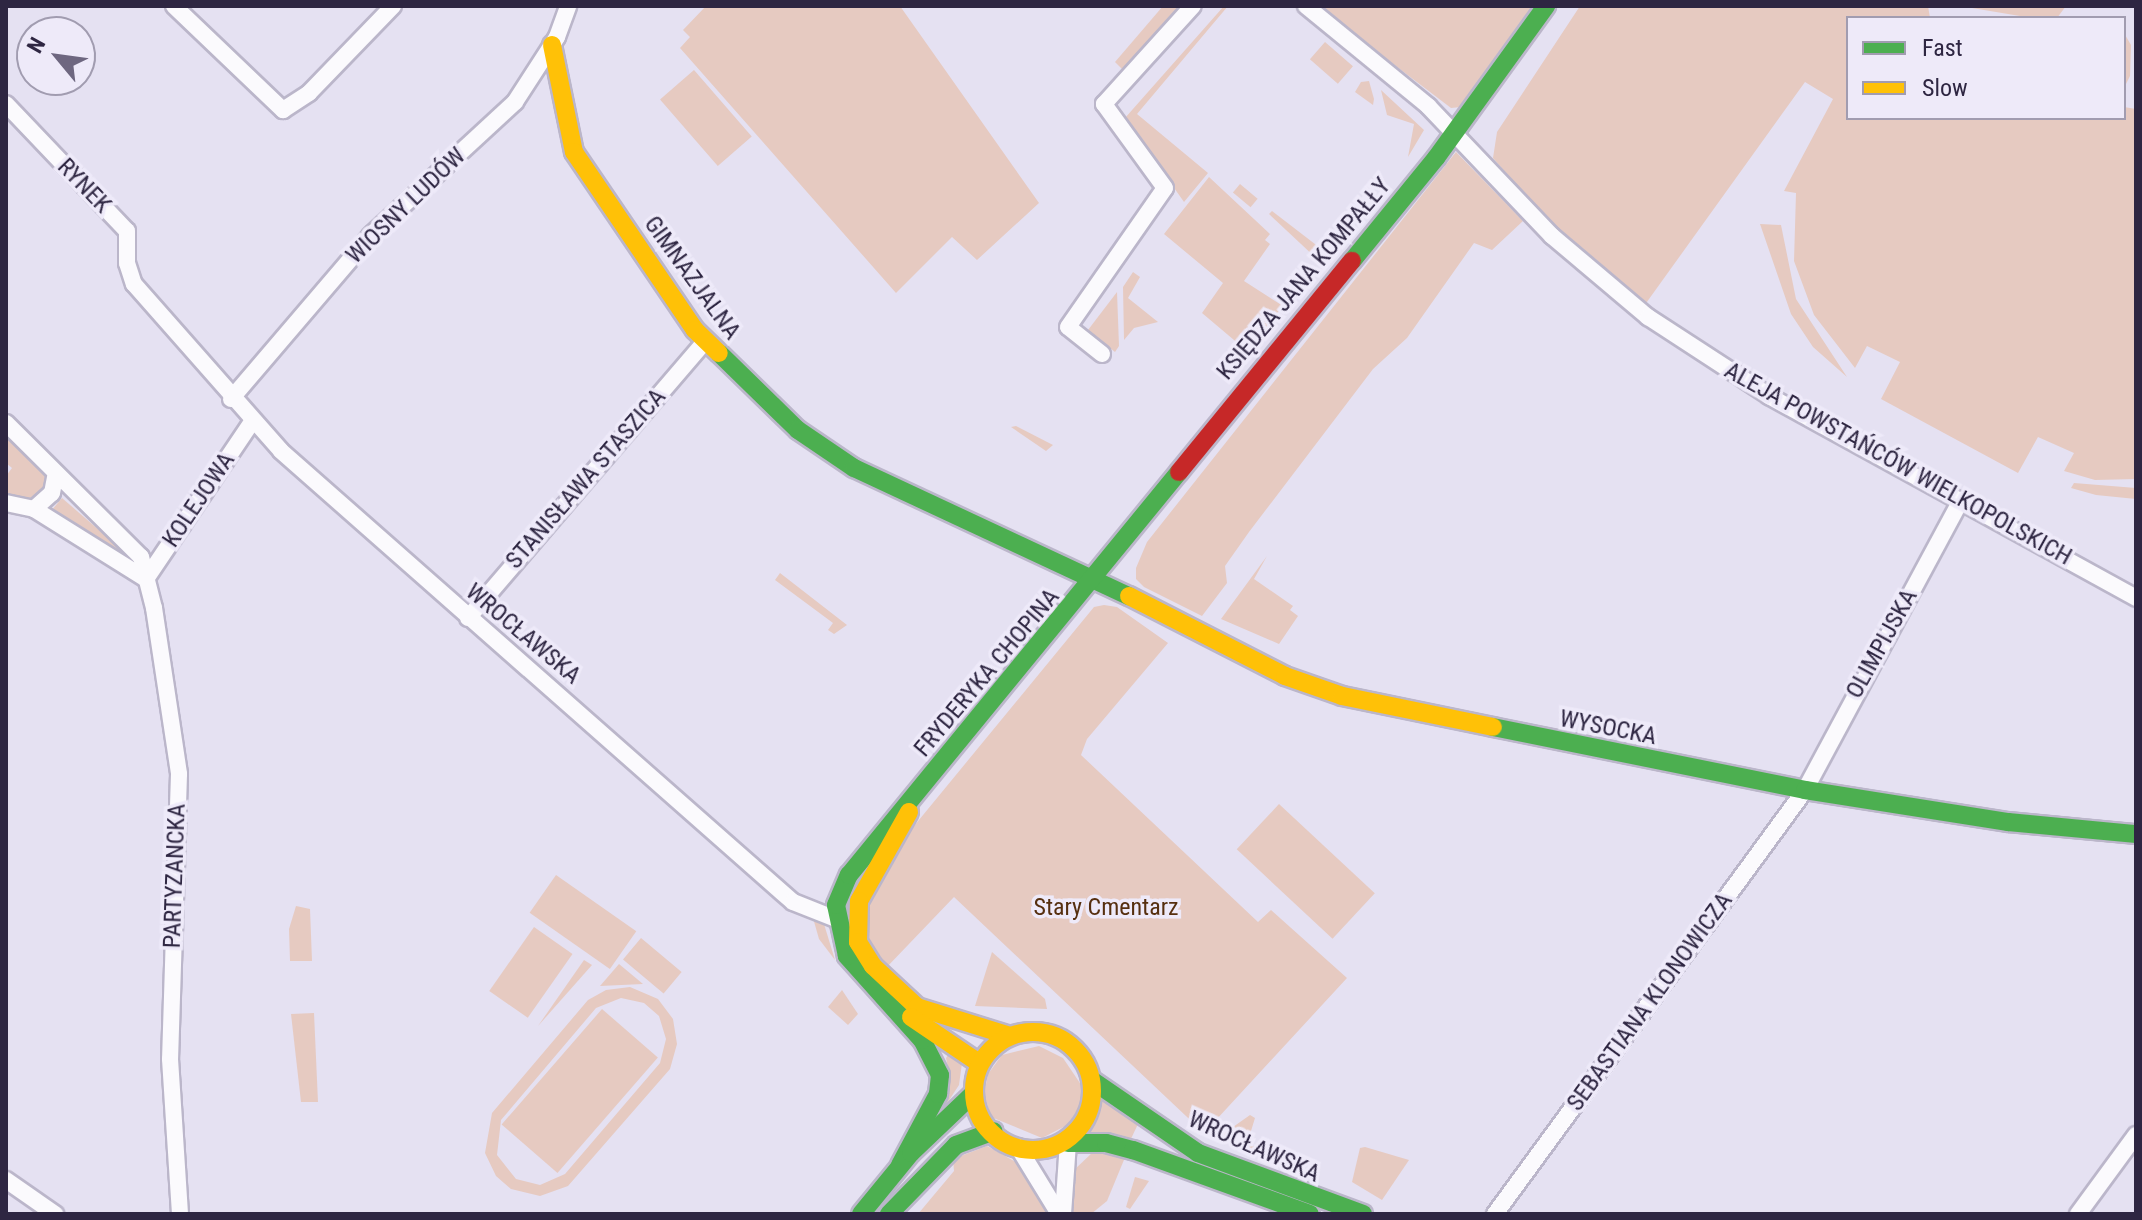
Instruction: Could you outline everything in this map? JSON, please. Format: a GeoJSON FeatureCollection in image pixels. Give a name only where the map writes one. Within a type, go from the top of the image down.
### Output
{"type":"FeatureCollection","features":[{"type":"Feature","properties":{"kind":"street"},"geometry":{"type":"LineString","coordinates":[[174,6],[283,110],[309,93],[393,6]]}},
{"type":"Feature","properties":{"kind":"street","name":"WIOSNY LUDÓW"},"geometry":{"type":"LineString","coordinates":[[231,399],[381,225],[510,109],[552,45],[568,6]]}},
{"type":"Feature","properties":{"kind":"street"},"geometry":{"type":"LineString","coordinates":[[1102,354],[1068,327],[1165,188],[1104,104],[1193,6]]}},
{"type":"Feature","properties":{"kind":"street","name":"ALEJA POWSTAŃCÓW WIELKOPOLSKICH"},"geometry":{"type":"LineString","coordinates":[[1306,6],[1454,134],[1552,236],[1648,317],[1769,396],[2136,598]]}},
{"type":"Feature","properties":{"kind":"street","name":"KSIĘDZA JANA KOMPAŁŁY"},"geometry":{"type":"LineString","coordinates":[[1096,580],[1454,134],[1546,6]]}},
{"type":"Feature","properties":{"kind":"street","name":"GIMNAZJALNA"},"geometry":{"type":"LineString","coordinates":[[552,45],[574,152],[705,341],[798,430],[854,468],[1096,580]]}},
{"type":"Feature","properties":{"kind":"street","name":"RYNEK"},"geometry":{"type":"LineString","coordinates":[[6,104],[127,231],[131,280]]}},
{"type":"Feature","properties":{"kind":"street","name":"WROCŁAWSKA"},"geometry":{"type":"LineString","coordinates":[[131,280],[252,422],[468,618],[793,902],[836,919]]}},
{"type":"Feature","properties":{"kind":"street","name":"STANISŁAWA STASZICA"},"geometry":{"type":"LineString","coordinates":[[468,618],[705,341]]}},
{"type":"Feature","properties":{"kind":"street","name":"KOLEJOWA"},"geometry":{"type":"LineString","coordinates":[[146,579],[252,422]]}},
{"type":"Feature","properties":{"kind":"street","name":"PARTYZANCKA"},"geometry":{"type":"LineString","coordinates":[[6,423],[55,477],[141,557],[165,659],[179,774],[170,1059],[175,1176],[180,1214]]}},
{"type":"Feature","properties":{"kind":"street"},"geometry":{"type":"LineString","coordinates":[[34,509],[52,493],[55,477]]}},
{"type":"Feature","properties":{"kind":"street","name":"OLIMPIJSKA"},"geometry":{"type":"LineString","coordinates":[[1805,790],[1961,500]]}},
{"type":"Feature","properties":{"kind":"street"},"geometry":{"type":"LineString","coordinates":[[6,503],[34,509],[146,579]]}},
{"type":"Feature","properties":{"kind":"street","name":"WYSOCKA"},"geometry":{"type":"LineString","coordinates":[[1096,580],[1271,669],[1342,696],[1805,790],[2008,822],[2136,834]]}},
{"type":"Feature","properties":{"kind":"street","name":"FRYDERYKA CHOPINA"},"geometry":{"type":"LineString","coordinates":[[836,919],[838,897],[849,875],[885,826],[915,797],[1096,580]]}},
{"type":"Feature","properties":{"kind":"street","name":"SEBASTIANA KLONOWICZA"},"geometry":{"type":"LineString","coordinates":[[1495,1214],[1805,790]]}},
{"type":"Feature","properties":{"kind":"street","name":"FRYDERYKA CHOPINA"},"geometry":{"type":"LineString","coordinates":[[915,797],[856,910],[863,952],[905,997],[939,1018],[1010,1036]]}},
{"type":"Feature","properties":{"kind":"street"},"geometry":{"type":"LineString","coordinates":[[836,919],[847,956],[893,1005],[929,1050],[940,1075],[938,1094],[900,1165]]}},
{"type":"Feature","properties":{"kind":"street"},"geometry":{"type":"LineString","coordinates":[[893,1005],[979,1063]]}},
{"type":"Feature","properties":{"kind":"street"},"geometry":{"type":"LineString","coordinates":[[861,1214],[900,1165],[972,1095],[979,1063],[1010,1036],[1041,1033],[1065,1043],[1093,1081],[1092,1106],[1068,1143],[1061,1214]]}},
{"type":"Feature","properties":{"kind":"street","name":"WROCŁAWSKA"},"geometry":{"type":"LineString","coordinates":[[1093,1081],[1189,1148],[1298,1194],[1363,1214]]}},
{"type":"Feature","properties":{"kind":"street"},"geometry":{"type":"LineString","coordinates":[[972,1095],[994,1131],[1018,1147],[1061,1214]]}},
{"type":"Feature","properties":{"kind":"street"},"geometry":{"type":"LineString","coordinates":[[889,1214],[956,1145],[994,1131]]}},
{"type":"Feature","properties":{"kind":"street"},"geometry":{"type":"LineString","coordinates":[[2078,1214],[2136,1135]]}},
{"type":"Feature","properties":{"kind":"street"},"geometry":{"type":"LineString","coordinates":[[1018,1147],[1042,1151],[1068,1143]]}},
{"type":"Feature","properties":{"kind":"street","name":"WROCŁAWSKA"},"geometry":{"type":"LineString","coordinates":[[1068,1143],[1106,1143],[1133,1150],[1312,1214]]}},
{"type":"Feature","properties":{"kind":"street","name":"PARTYZANCKA"},"geometry":{"type":"LineString","coordinates":[[172,1214],[175,1176]]}},
{"type":"Feature","properties":{"kind":"street"},"geometry":{"type":"LineString","coordinates":[[6,1180],[55,1214]]}},
{"type":"Feature","properties":{"kind":"green space"},"geometry":{"type":"Polygon","coordinates":[[[706,6],[900,6],[1039,203],[977,260],[952,237],[896,293],[680,48],[690,37],[683,30],[706,6]]]}},
{"type":"Feature","properties":{"kind":"green space"},"geometry":{"type":"Polygon","coordinates":[[[1163,6],[1184,6],[1122,69],[1115,62],[1163,6]]]}},
{"type":"Feature","properties":{"kind":"green space"},"geometry":{"type":"Polygon","coordinates":[[[1224,6],[1228,6],[1137,114],[1208,173],[1184,202],[1125,118],[1224,6]]]}},
{"type":"Feature","properties":{"kind":"green space"},"geometry":{"type":"Polygon","coordinates":[[[1317,6],[1533,6],[1461,107],[1451,108],[1317,6]]]}},
{"type":"Feature","properties":{"kind":"green space"},"geometry":{"type":"Polygon","coordinates":[[[1580,6],[1928,6],[1930,16],[1846,16],[1846,120],[2126,120],[2126,107],[2136,109],[2136,479],[2095,480],[2064,471],[2074,453],[2038,437],[2018,473],[1881,399],[1900,362],[1867,346],[1855,368],[1814,315],[1794,261],[1796,193],[1784,191],[1833,99],[1805,82],[1644,306],[1555,230],[1493,158],[1497,132],[1580,6]]]}},
{"type":"Feature","properties":{"kind":"green space"},"geometry":{"type":"Polygon","coordinates":[[[1960,6],[2066,6],[2058,16],[2020,16],[1960,6]]]}},
{"type":"Feature","properties":{"kind":"green space"},"geometry":{"type":"Polygon","coordinates":[[[2126,36],[2131,45],[2130,76],[2126,84],[2126,36]]]}},
{"type":"Feature","properties":{"kind":"green space"},"geometry":{"type":"Polygon","coordinates":[[[1325,42],[1353,66],[1338,84],[1310,59],[1325,42]]]}},
{"type":"Feature","properties":{"kind":"green space"},"geometry":{"type":"Polygon","coordinates":[[[694,70],[752,136],[718,166],[660,100],[694,70]]]}},
{"type":"Feature","properties":{"kind":"green space"},"geometry":{"type":"Polygon","coordinates":[[[1369,81],[1373,105],[1355,92],[1361,82],[1369,81]]]}},
{"type":"Feature","properties":{"kind":"green space"},"geometry":{"type":"Polygon","coordinates":[[[1381,90],[1424,130],[1408,157],[1414,124],[1387,115],[1381,90]]]}},
{"type":"Feature","properties":{"kind":"green space"},"geometry":{"type":"Polygon","coordinates":[[[1456,152],[1523,221],[1492,250],[1474,243],[1407,338],[1373,369],[1249,532],[1225,566],[1227,583],[1202,616],[1144,587],[1136,579],[1136,568],[1147,542],[1456,152]]]}},
{"type":"Feature","properties":{"kind":"green space"},"geometry":{"type":"Polygon","coordinates":[[[1209,177],[1270,234],[1265,240],[1270,244],[1244,281],[1283,306],[1247,351],[1202,313],[1223,283],[1164,234],[1209,177]]]}},
{"type":"Feature","properties":{"kind":"green space"},"geometry":{"type":"Polygon","coordinates":[[[1240,184],[1258,199],[1251,207],[1233,192],[1240,184]]]}},
{"type":"Feature","properties":{"kind":"green space"},"geometry":{"type":"Polygon","coordinates":[[[1272,211],[1324,251],[1317,259],[1269,214],[1272,211]]]}},
{"type":"Feature","properties":{"kind":"green space"},"geometry":{"type":"Polygon","coordinates":[[[1760,224],[1781,225],[1796,299],[1847,377],[1813,347],[1791,314],[1760,224]]]}},
{"type":"Feature","properties":{"kind":"green space"},"geometry":{"type":"Polygon","coordinates":[[[1133,272],[1140,277],[1128,298],[1158,322],[1134,328],[1124,340],[1123,287],[1133,272]]]}},
{"type":"Feature","properties":{"kind":"green space"},"geometry":{"type":"Polygon","coordinates":[[[1117,292],[1119,346],[1115,352],[1088,330],[1117,292]]]}},
{"type":"Feature","properties":{"kind":"green space"},"geometry":{"type":"Polygon","coordinates":[[[1016,426],[1053,445],[1046,451],[1011,427],[1016,426]]]}},
{"type":"Feature","properties":{"kind":"green space"},"geometry":{"type":"Polygon","coordinates":[[[6,433],[47,478],[47,487],[31,502],[6,496],[6,476],[12,468],[6,463],[6,433]]]}},
{"type":"Feature","properties":{"kind":"green space"},"geometry":{"type":"Polygon","coordinates":[[[2074,483],[2136,488],[2136,499],[2096,495],[2071,488],[2074,483]]]}},
{"type":"Feature","properties":{"kind":"green space"},"geometry":{"type":"Polygon","coordinates":[[[62,498],[137,563],[138,566],[51,511],[62,498]]]}},
{"type":"Feature","properties":{"kind":"green space"},"geometry":{"type":"Polygon","coordinates":[[[1267,556],[1254,579],[1293,606],[1290,610],[1298,616],[1279,644],[1221,619],[1267,556]]]}},
{"type":"Feature","properties":{"kind":"green space"},"geometry":{"type":"Polygon","coordinates":[[[780,573],[847,625],[834,634],[828,630],[833,623],[775,580],[780,573]]]}},
{"type":"Feature","properties":{"kind":"green space","name":"Stary Cmentarz"},"geometry":{"type":"Polygon","coordinates":[[[1094,607],[1117,607],[1168,643],[1087,739],[1081,755],[1258,922],[1271,910],[1347,978],[1204,1133],[954,897],[885,969],[864,939],[863,910],[891,854],[1094,607]]]}},
{"type":"Feature","properties":{"kind":"green space"},"geometry":{"type":"Polygon","coordinates":[[[1279,804],[1375,893],[1333,939],[1237,849],[1279,804]]]}},
{"type":"Feature","properties":{"kind":"green space"},"geometry":{"type":"Polygon","coordinates":[[[556,875],[636,931],[610,969],[530,913],[556,875]]]}},
{"type":"Feature","properties":{"kind":"green space"},"geometry":{"type":"Polygon","coordinates":[[[296,906],[310,909],[312,961],[290,961],[289,929],[296,906]]]}},
{"type":"Feature","properties":{"kind":"green space"},"geometry":{"type":"Polygon","coordinates":[[[813,918],[824,924],[835,960],[819,939],[813,918]]]}},
{"type":"Feature","properties":{"kind":"green space"},"geometry":{"type":"Polygon","coordinates":[[[534,927],[573,954],[528,1018],[489,991],[534,927]]]}},
{"type":"Feature","properties":{"kind":"green space"},"geometry":{"type":"Polygon","coordinates":[[[641,938],[682,972],[664,994],[623,959],[641,938]]]}},
{"type":"Feature","properties":{"kind":"green space"},"geometry":{"type":"Polygon","coordinates":[[[992,952],[1045,999],[1047,1009],[975,1006],[992,952]]]}},
{"type":"Feature","properties":{"kind":"green space"},"geometry":{"type":"Polygon","coordinates":[[[584,960],[592,965],[538,1026],[584,960]]]}},
{"type":"Feature","properties":{"kind":"green space"},"geometry":{"type":"Polygon","coordinates":[[[619,964],[643,984],[600,986],[619,964]]]}},
{"type":"Feature","properties":{"kind":"green space"},"geometry":{"type":"Polygon","coordinates":[[[630,987],[658,999],[673,1019],[677,1044],[670,1069],[568,1186],[540,1196],[511,1189],[496,1176],[485,1153],[492,1113],[588,1000],[606,990],[630,987]],[[621,998],[596,1008],[501,1120],[497,1155],[516,1179],[540,1185],[565,1174],[660,1063],[666,1039],[659,1016],[644,1003],[621,998]]]}},
{"type":"Feature","properties":{"kind":"green space"},"geometry":{"type":"Polygon","coordinates":[[[842,990],[858,1014],[848,1025],[828,1007],[842,990]]]}},
{"type":"Feature","properties":{"kind":"green space"},"geometry":{"type":"Polygon","coordinates":[[[602,1009],[658,1058],[557,1173],[502,1124],[602,1009]]]}},
{"type":"Feature","properties":{"kind":"green space"},"geometry":{"type":"Polygon","coordinates":[[[314,1013],[318,1102],[301,1102],[291,1014],[314,1013]]]}},
{"type":"Feature","properties":{"kind":"green space"},"geometry":{"type":"Polygon","coordinates":[[[1039,1046],[1063,1058],[1088,1095],[1075,1121],[1042,1138],[991,1117],[984,1094],[988,1074],[1002,1055],[1039,1046]]]}},
{"type":"Feature","properties":{"kind":"green space"},"geometry":{"type":"Polygon","coordinates":[[[951,1051],[962,1063],[959,1085],[938,1117],[949,1072],[946,1058],[951,1051]]]}},
{"type":"Feature","properties":{"kind":"green space"},"geometry":{"type":"Polygon","coordinates":[[[1102,1099],[1138,1124],[1129,1143],[1083,1134],[1102,1099]]]}},
{"type":"Feature","properties":{"kind":"green space"},"geometry":{"type":"Polygon","coordinates":[[[1250,1115],[1255,1118],[1247,1144],[1321,1168],[1216,1139],[1250,1115]]]}},
{"type":"Feature","properties":{"kind":"green space"},"geometry":{"type":"Polygon","coordinates":[[[987,1146],[1021,1165],[1049,1214],[918,1214],[954,1171],[953,1159],[987,1146]]]}},
{"type":"Feature","properties":{"kind":"green space"},"geometry":{"type":"Polygon","coordinates":[[[1360,1148],[1409,1160],[1382,1200],[1352,1182],[1360,1148]]]}},
{"type":"Feature","properties":{"kind":"green space"},"geometry":{"type":"Polygon","coordinates":[[[1093,1152],[1126,1155],[1107,1201],[1091,1214],[1072,1214],[1073,1171],[1093,1152]]]}},
{"type":"Feature","properties":{"kind":"green space"},"geometry":{"type":"Polygon","coordinates":[[[1135,1177],[1149,1181],[1130,1209],[1126,1207],[1135,1177]]]}},
{"type":"Feature","properties":{"kind":"traffic: fast"},"geometry":{"type":"LineString","coordinates":[[1352,261],[1436,158],[1546,6]]}},
{"type":"Feature","properties":{"kind":"traffic: fast"},"geometry":{"type":"LineString","coordinates":[[719,353],[798,430],[854,468],[1129,596]]}},
{"type":"Feature","properties":{"kind":"traffic: fast"},"geometry":{"type":"LineString","coordinates":[[900,1165],[938,1094],[940,1075],[922,1040],[847,956],[836,905],[849,875],[1179,472]]}},
{"type":"Feature","properties":{"kind":"traffic: fast"},"geometry":{"type":"LineString","coordinates":[[1493,727],[1805,790],[2008,822],[2136,834]]}},
{"type":"Feature","properties":{"kind":"traffic: fast"},"geometry":{"type":"LineString","coordinates":[[1093,1081],[1198,1153],[1363,1214]]}},
{"type":"Feature","properties":{"kind":"traffic: fast"},"geometry":{"type":"LineString","coordinates":[[861,1214],[911,1153],[972,1095]]}},
{"type":"Feature","properties":{"kind":"traffic: fast"},"geometry":{"type":"LineString","coordinates":[[889,1214],[956,1145],[994,1131]]}},
{"type":"Feature","properties":{"kind":"traffic: fast"},"geometry":{"type":"LineString","coordinates":[[1068,1143],[1106,1143],[1133,1150],[1310,1214]]}},
{"type":"Feature","properties":{"kind":"traffic: slow"},"geometry":{"type":"LineString","coordinates":[[552,45],[574,152],[695,330],[719,353]]}},
{"type":"Feature","properties":{"kind":"traffic: slow"},"geometry":{"type":"LineString","coordinates":[[1129,596],[1285,676],[1342,696],[1493,727]]}},
{"type":"Feature","properties":{"kind":"traffic: slow"},"geometry":{"type":"LineString","coordinates":[[909,812],[859,901],[858,942],[873,966],[917,1007],[1010,1036]]}},
{"type":"Feature","properties":{"kind":"traffic: slow"},"geometry":{"type":"LineString","coordinates":[[911,1017],[979,1063]]}},
{"type":"Feature","properties":{"kind":"traffic: slow"},"geometry":{"type":"LineString","coordinates":[[1033,1032],[1056,1036],[1075,1049],[1088,1068],[1092,1091],[1088,1114],[1075,1133],[1056,1146],[1033,1150],[1010,1146],[991,1133],[978,1114],[974,1091],[978,1068],[991,1049],[1010,1036],[1033,1032]]}},
{"type":"Feature","properties":{"kind":"traffic: jam"},"geometry":{"type":"LineString","coordinates":[[1179,472],[1352,261]]}}]}
